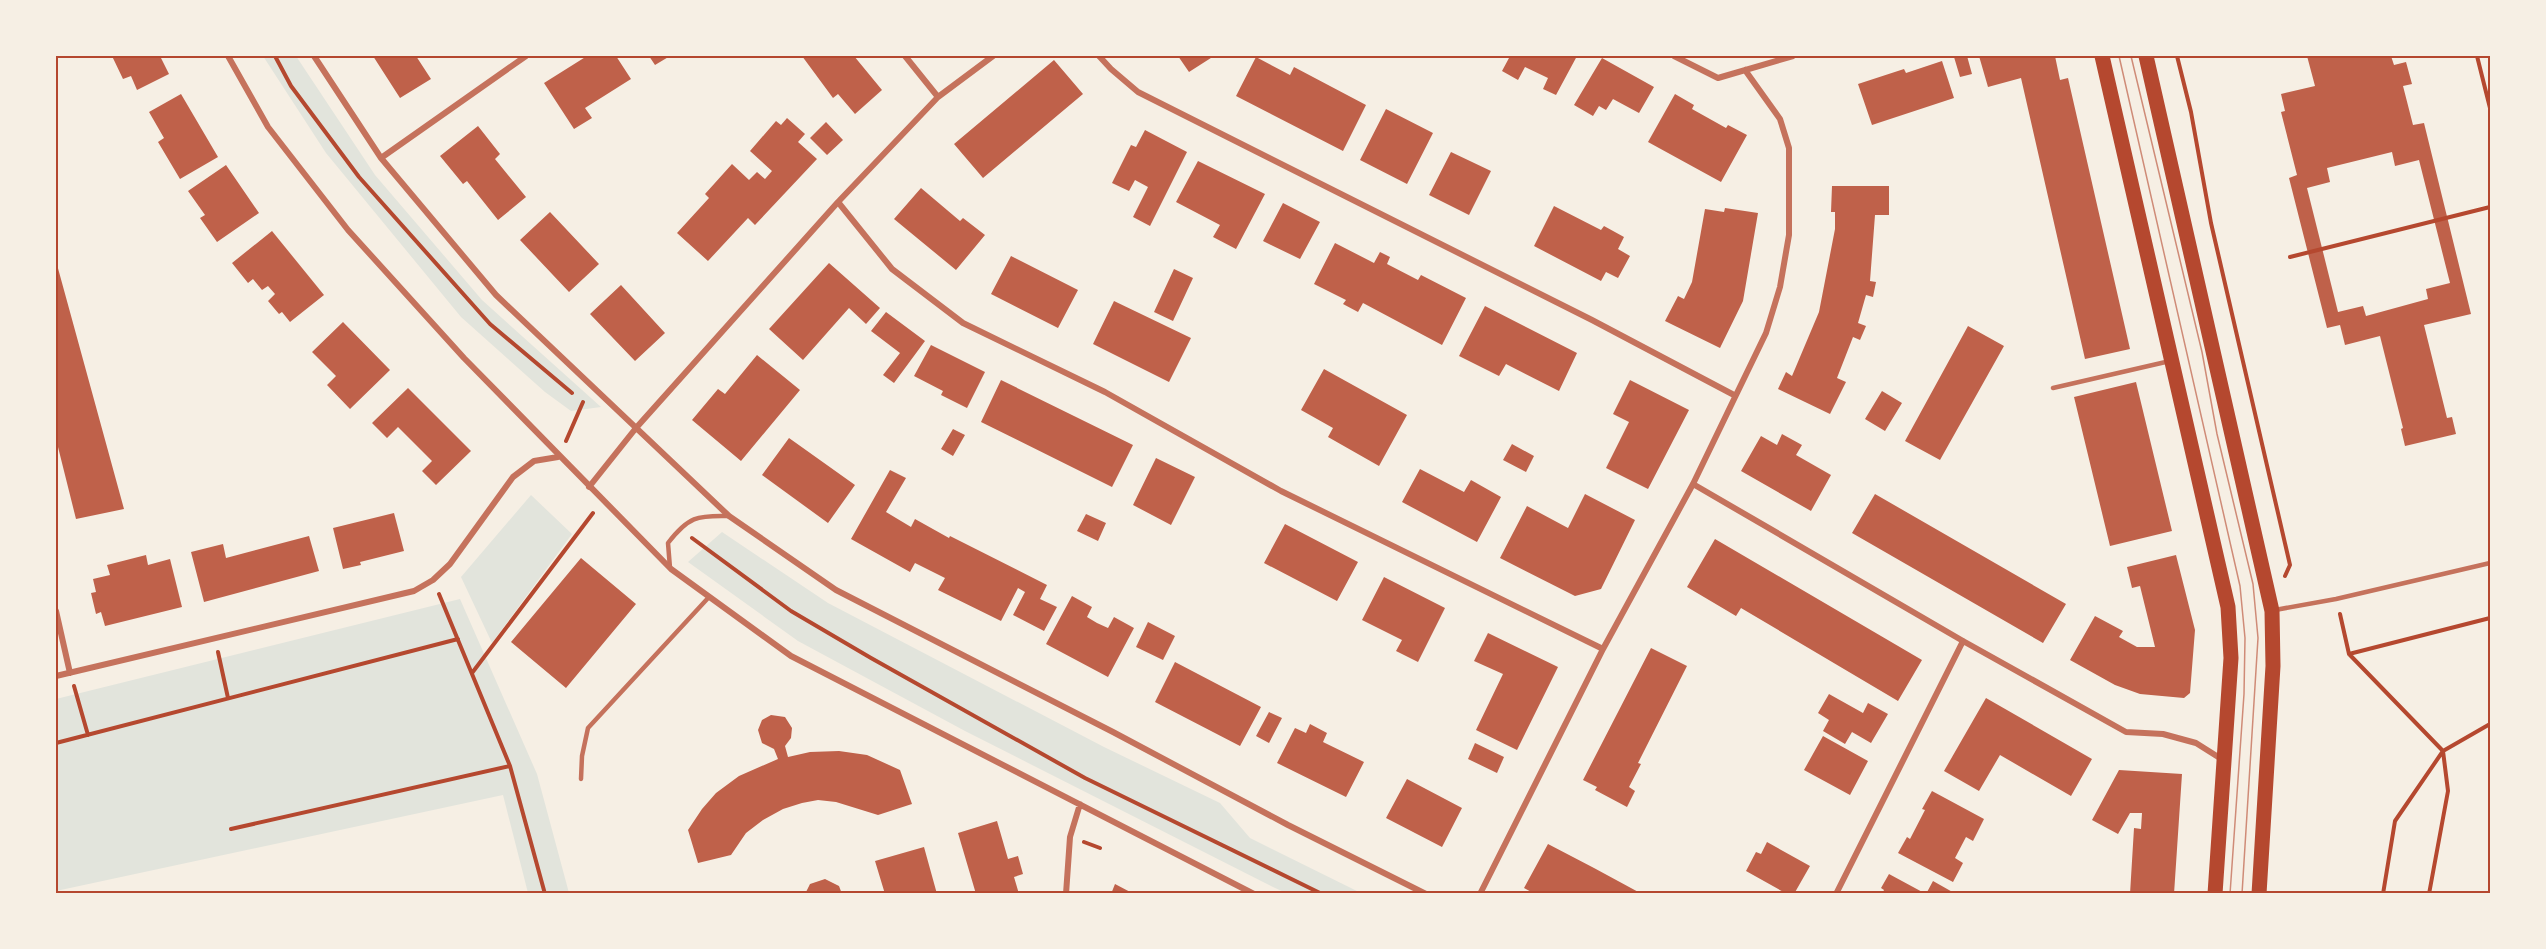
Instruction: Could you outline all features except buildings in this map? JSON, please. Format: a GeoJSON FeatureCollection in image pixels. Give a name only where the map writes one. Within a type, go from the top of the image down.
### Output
{"type":"FeatureCollection","features":[{"type":"Feature","properties":{"kind":"main road"},"geometry":{"type":"LineString","coordinates":[[2102,56],[2228,607],[2231,658],[2226,763],[2215,894]]}},
{"type":"Feature","properties":{"kind":"main road"},"geometry":{"type":"LineString","coordinates":[[2146,56],[2272,611],[2273,666],[2259,894]]}},
{"type":"Feature","properties":{"kind":"street"},"geometry":{"type":"LineString","coordinates":[[228,56],[268,127],[348,230],[558,457],[670,569],[791,656],[1254,894]]}},
{"type":"Feature","properties":{"kind":"street"},"geometry":{"type":"LineString","coordinates":[[314,56],[381,158],[495,295],[729,516],[836,590],[1288,825],[1426,894]]}},
{"type":"Feature","properties":{"kind":"street"},"geometry":{"type":"LineString","coordinates":[[381,158],[526,56]]}},
{"type":"Feature","properties":{"kind":"street"},"geometry":{"type":"LineString","coordinates":[[905,56],[938,97]]}},
{"type":"Feature","properties":{"kind":"street"},"geometry":{"type":"LineString","coordinates":[[589,487],[636,428],[838,202],[938,97],[993,56]]}},
{"type":"Feature","properties":{"kind":"street"},"geometry":{"type":"LineString","coordinates":[[1100,56],[1111,69],[1138,92],[1582,314],[1734,396]]}},
{"type":"Feature","properties":{"kind":"street"},"geometry":{"type":"LineString","coordinates":[[1674,56],[1718,78],[1793,56]]}},
{"type":"Feature","properties":{"kind":"street"},"geometry":{"type":"LineString","coordinates":[[1480,894],[1603,649],[1693,484],[1766,333],[1780,287],[1789,235],[1789,148],[1780,119],[1746,70]]}},
{"type":"Feature","properties":{"kind":"street"},"geometry":{"type":"LineString","coordinates":[[838,202],[892,269],[963,323],[1105,392],[1281,491],[1603,649]]}},
{"type":"Feature","properties":{"kind":"street"},"geometry":{"type":"LineString","coordinates":[[56,676],[414,591],[434,580],[450,564],[513,477],[534,460],[558,457]]}},
{"type":"Feature","properties":{"kind":"street"},"geometry":{"type":"LineString","coordinates":[[1693,484],[1963,641],[2126,732],[2163,734],[2196,743],[2226,763]]}},
{"type":"Feature","properties":{"kind":"street"},"geometry":{"type":"LineString","coordinates":[[56,611],[70,673]]}},
{"type":"Feature","properties":{"kind":"street"},"geometry":{"type":"LineString","coordinates":[[1836,894],[1963,641]]}},
{"type":"Feature","properties":{"kind":"street"},"geometry":{"type":"LineString","coordinates":[[1066,894],[1070,837],[1080,804]]}},
{"type":"Feature","properties":{"kind":"lane"},"geometry":{"type":"LineString","coordinates":[[2052,387],[2173,360]]}},
{"type":"Feature","properties":{"kind":"lane"},"geometry":{"type":"LineString","coordinates":[[670,569],[668,543],[679,529],[702,515],[729,516]]}},
{"type":"Feature","properties":{"kind":"lane"},"geometry":{"type":"LineString","coordinates":[[2272,611],[2490,564]]}},
{"type":"Feature","properties":{"kind":"lane"},"geometry":{"type":"LineString","coordinates":[[581,779],[582,756],[588,728],[710,597]]}},
{"type":"Feature","properties":{"kind":"path"},"geometry":{"type":"LineString","coordinates":[[275,56],[291,86],[352,168],[397,220],[490,324],[584,403],[558,457]]}},
{"type":"Feature","properties":{"kind":"path"},"geometry":{"type":"LineString","coordinates":[[2177,56],[2191,112],[2214,234],[2290,565]]}},
{"type":"Feature","properties":{"kind":"path"},"geometry":{"type":"LineString","coordinates":[[2477,56],[2490,108]]}},
{"type":"Feature","properties":{"kind":"path"},"geometry":{"type":"LineString","coordinates":[[2290,257],[2490,207]]}},
{"type":"Feature","properties":{"kind":"path"},"geometry":{"type":"LineString","coordinates":[[472,673],[603,501]]}},
{"type":"Feature","properties":{"kind":"path"},"geometry":{"type":"LineString","coordinates":[[679,529],[791,611],[871,658],[1085,778],[1322,894]]}},
{"type":"Feature","properties":{"kind":"path"},"geometry":{"type":"LineString","coordinates":[[434,580],[510,766],[545,894]]}},
{"type":"Feature","properties":{"kind":"path"},"geometry":{"type":"LineString","coordinates":[[2336,599],[2349,654],[2443,751],[2448,791],[2429,894]]}},
{"type":"Feature","properties":{"kind":"path"},"geometry":{"type":"LineString","coordinates":[[2349,654],[2490,618]]}},
{"type":"Feature","properties":{"kind":"path"},"geometry":{"type":"LineString","coordinates":[[216,639],[228,698]]}},
{"type":"Feature","properties":{"kind":"path"},"geometry":{"type":"LineString","coordinates":[[56,743],[458,639]]}},
{"type":"Feature","properties":{"kind":"path"},"geometry":{"type":"LineString","coordinates":[[70,673],[88,735]]}},
{"type":"Feature","properties":{"kind":"path"},"geometry":{"type":"LineString","coordinates":[[2383,894],[2395,821],[2443,751],[2490,724]]}},
{"type":"Feature","properties":{"kind":"path"},"geometry":{"type":"LineString","coordinates":[[231,829],[510,766]]}},
{"type":"Feature","properties":{"kind":"shaded area"},"geometry":{"type":"Polygon","coordinates":[[[263,56],[296,56],[375,175],[482,300],[601,407],[571,411],[545,392],[461,317],[326,153],[263,56]]]}},
{"type":"Feature","properties":{"kind":"shaded area"},"geometry":{"type":"Polygon","coordinates":[[[531,495],[572,534],[492,643],[461,577],[531,495]]]}},
{"type":"Feature","properties":{"kind":"shaded area"},"geometry":{"type":"Polygon","coordinates":[[[722,532],[828,603],[1104,747],[1220,803],[1250,838],[1361,893],[1286,893],[965,731],[798,641],[688,562],[722,532]]]}},
{"type":"Feature","properties":{"kind":"shaded area"},"geometry":{"type":"Polygon","coordinates":[[[460,599],[537,774],[569,893],[528,893],[503,795],[56,891],[56,699],[460,599]]]}},
{"type":"Feature","properties":{"kind":"tram line"},"geometry":{"type":"LineString","coordinates":[[2119,56],[2240,586],[2245,638],[2244,694],[2230,894]]}},
{"type":"Feature","properties":{"kind":"tram line"},"geometry":{"type":"LineString","coordinates":[[2131,56],[2202,352],[2217,434],[2253,584],[2258,638],[2242,894]]}}]}
